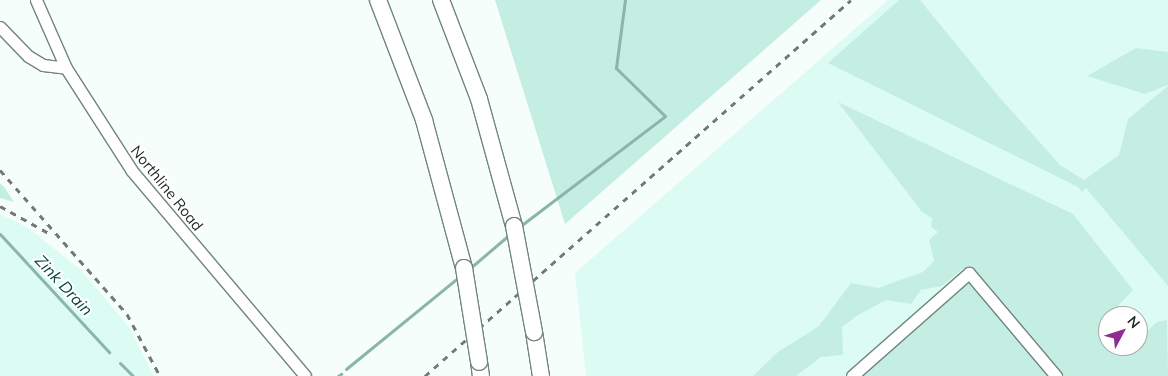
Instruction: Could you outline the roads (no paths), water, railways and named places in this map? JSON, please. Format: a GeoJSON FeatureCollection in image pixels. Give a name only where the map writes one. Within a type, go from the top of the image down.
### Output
{"type":"FeatureCollection","features":[{"type":"Feature","properties":{"kind":"highway"},"geometry":{"type":"LineString","coordinates":[[378,0],[424,120],[464,268],[480,369]]}},
{"type":"Feature","properties":{"kind":"highway"},"geometry":{"type":"LineString","coordinates":[[441,0],[478,99],[514,226],[541,376]]}},
{"type":"Feature","properties":{"kind":"street","name":"Northline Road"},"geometry":{"type":"LineString","coordinates":[[36,0],[66,68],[132,171],[305,376]]}},
{"type":"Feature","properties":{"kind":"street"},"geometry":{"type":"LineString","coordinates":[[0,27],[28,56],[43,65],[66,68]]}},
{"type":"Feature","properties":{"kind":"street"},"geometry":{"type":"LineString","coordinates":[[852,376],[969,273],[1056,376]]}},
{"type":"Feature","properties":{"kind":"waterway"},"geometry":{"type":"LineString","coordinates":[[519,227],[665,116],[616,68],[625,0]]}},
{"type":"Feature","properties":{"kind":"waterway","name":"Zink Drain"},"geometry":{"type":"LineString","coordinates":[[0,234],[109,352]]}},
{"type":"Feature","properties":{"kind":"waterway"},"geometry":{"type":"LineString","coordinates":[[469,269],[510,234]]}},
{"type":"Feature","properties":{"kind":"waterway"},"geometry":{"type":"LineString","coordinates":[[346,369],[460,276]]}},
{"type":"Feature","properties":{"kind":"waterway","name":"Zink Drain"},"geometry":{"type":"LineString","coordinates":[[120,363],[133,376]]}},
{"type":"Feature","properties":{"kind":"railway"},"geometry":{"type":"LineString","coordinates":[[425,376],[851,0]]}},
{"type":"Feature","properties":{"kind":"railway"},"geometry":{"type":"LineString","coordinates":[[0,170],[127,314],[160,376]]}},
{"type":"Feature","properties":{"kind":"railway"},"geometry":{"type":"LineString","coordinates":[[0,206],[52,235]]}}]}
